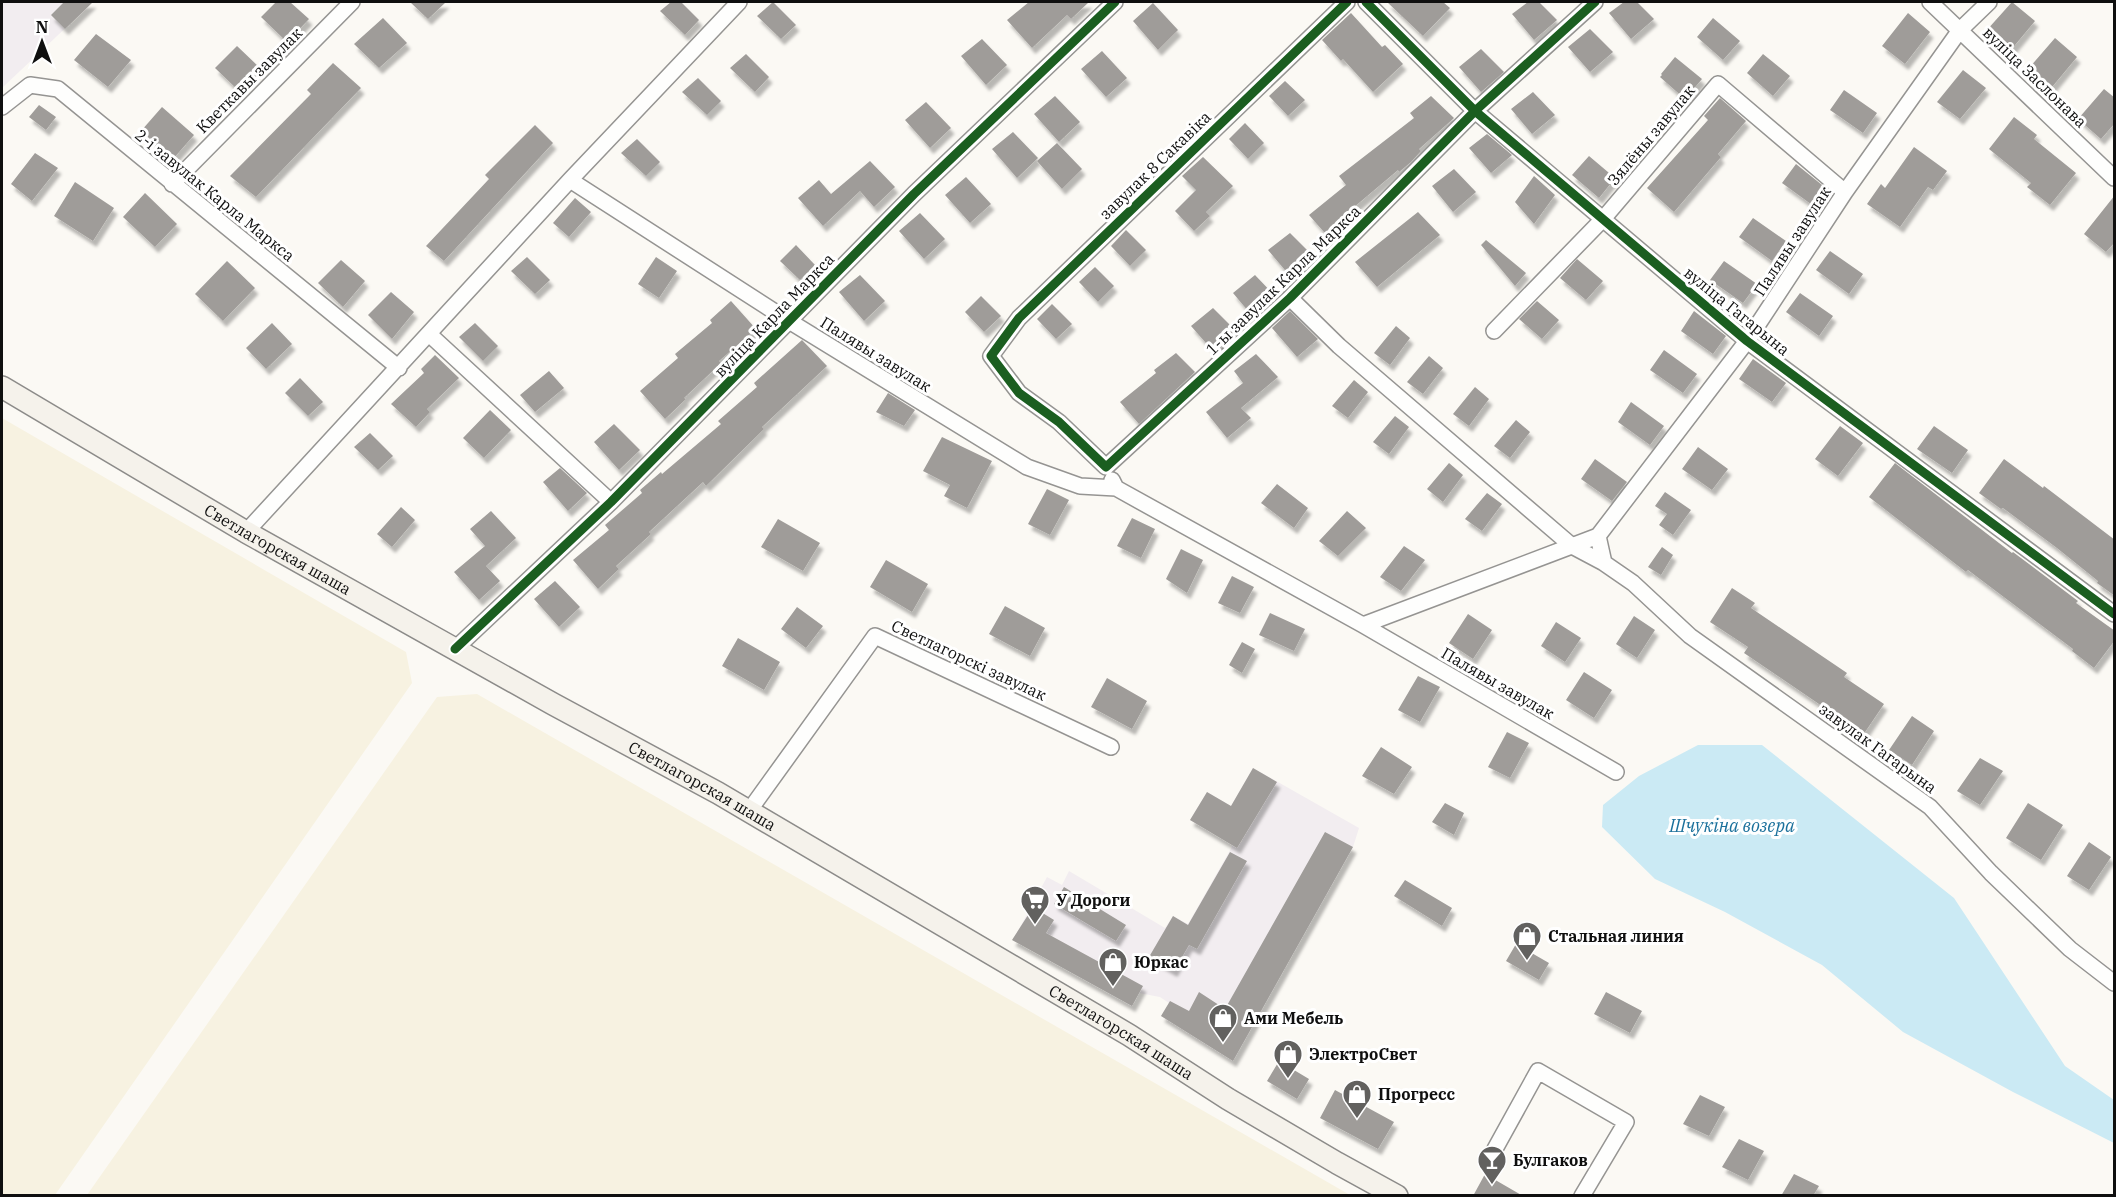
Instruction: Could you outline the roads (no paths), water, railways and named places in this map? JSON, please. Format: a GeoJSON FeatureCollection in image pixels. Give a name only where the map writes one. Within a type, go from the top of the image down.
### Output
{"type":"FeatureCollection","features":[{"type":"Feature","properties":{"kind":"main road","name":"Светлагорская шаша"},"geometry":{"type":"LineString","coordinates":[[2,387],[246,532],[749,812],[1129,1035],[1228,1099],[1397,1196]]}},
{"type":"Feature","properties":{"kind":"street","name":"Кветкавы завулак"},"geometry":{"type":"LineString","coordinates":[[172,184],[352,2]]}},
{"type":"Feature","properties":{"kind":"street"},"geometry":{"type":"LineString","coordinates":[[246,532],[570,180],[739,2]]}},
{"type":"Feature","properties":{"kind":"street","name":"вуліца Карла Маркса"},"geometry":{"type":"LineString","coordinates":[[455,649],[611,502],[914,194],[1115,2]]}},
{"type":"Feature","properties":{"kind":"street","name":"завулак 8 Сакавіка"},"geometry":{"type":"LineString","coordinates":[[1106,467],[1059,422],[1019,393],[990,356],[1019,318],[1347,2]]}},
{"type":"Feature","properties":{"kind":"street","name":"вуліца Гагарына"},"geometry":{"type":"LineString","coordinates":[[1366,2],[1474,111],[1747,342],[2115,614]]}},
{"type":"Feature","properties":{"kind":"street","name":"1-ы завулак Карла Маркса"},"geometry":{"type":"LineString","coordinates":[[1106,467],[1290,298],[1474,111],[1595,2]]}},
{"type":"Feature","properties":{"kind":"street","name":"вуліца Заслонава"},"geometry":{"type":"LineString","coordinates":[[1930,2],[2115,178]]}},
{"type":"Feature","properties":{"kind":"street","name":"Палявы завулак"},"geometry":{"type":"LineString","coordinates":[[1598,536],[1747,342],[1845,192],[1959,30],[1989,2]]}},
{"type":"Feature","properties":{"kind":"street","name":"Зялёны завулак"},"geometry":{"type":"LineString","coordinates":[[1494,331],[1603,219],[1718,84],[1845,192]]}},
{"type":"Feature","properties":{"kind":"street","name":"2-і завулак Карла Маркса"},"geometry":{"type":"LineString","coordinates":[[2,107],[30,85],[58,89],[399,368]]}},
{"type":"Feature","properties":{"kind":"street","name":"Палявы завулак"},"geometry":{"type":"LineString","coordinates":[[570,180],[789,321],[1027,467],[1080,486],[1116,488],[1363,624],[1616,772]]}},
{"type":"Feature","properties":{"kind":"street"},"geometry":{"type":"LineString","coordinates":[[1290,298],[1339,346],[1572,546]]}},
{"type":"Feature","properties":{"kind":"street"},"geometry":{"type":"LineString","coordinates":[[429,334],[611,502]]}},
{"type":"Feature","properties":{"kind":"street"},"geometry":{"type":"LineString","coordinates":[[1106,467],[1116,488]]}},
{"type":"Feature","properties":{"kind":"street"},"geometry":{"type":"LineString","coordinates":[[1363,624],[1598,536],[1604,563]]}},
{"type":"Feature","properties":{"kind":"street","name":"завулак Гагарына"},"geometry":{"type":"LineString","coordinates":[[1572,546],[1604,563],[1633,584],[1690,636],[1930,807],[1999,881],[2070,949],[2115,983]]}},
{"type":"Feature","properties":{"kind":"street","name":"Светлагорскі завулак"},"geometry":{"type":"LineString","coordinates":[[749,812],[875,636],[1111,747]]}},
{"type":"Feature","properties":{"kind":"street"},"geometry":{"type":"LineString","coordinates":[[1495,1149],[1538,1071],[1626,1122],[1582,1196]]}},
{"type":"Feature","properties":{"kind":"water","name":"Шчукіна возера"},"geometry":{"type":"Polygon","coordinates":[[[1698,745],[1762,745],[1954,898],[2065,1066],[2114,1100],[2114,1143],[2013,1092],[1903,1032],[1822,965],[1725,912],[1655,879],[1602,827],[1603,805],[1639,776],[1698,745]]]}},
{"type":"Feature","properties":{"kind":"place","name":"У Дороги"},"geometry":{"type":"Point","coordinates":[1035,926]}},
{"type":"Feature","properties":{"kind":"place","name":"Стальная линия"},"geometry":{"type":"Point","coordinates":[1527,962]}},
{"type":"Feature","properties":{"kind":"place","name":"Юркас"},"geometry":{"type":"Point","coordinates":[1113,988]}},
{"type":"Feature","properties":{"kind":"place","name":"Ами Мебель"},"geometry":{"type":"Point","coordinates":[1223,1044]}},
{"type":"Feature","properties":{"kind":"place","name":"ЭлектроСвет"},"geometry":{"type":"Point","coordinates":[1288,1080]}},
{"type":"Feature","properties":{"kind":"place","name":"Прогресс"},"geometry":{"type":"Point","coordinates":[1357,1120]}},
{"type":"Feature","properties":{"kind":"place","name":"Булгаков"},"geometry":{"type":"Point","coordinates":[1492,1186]}}]}
